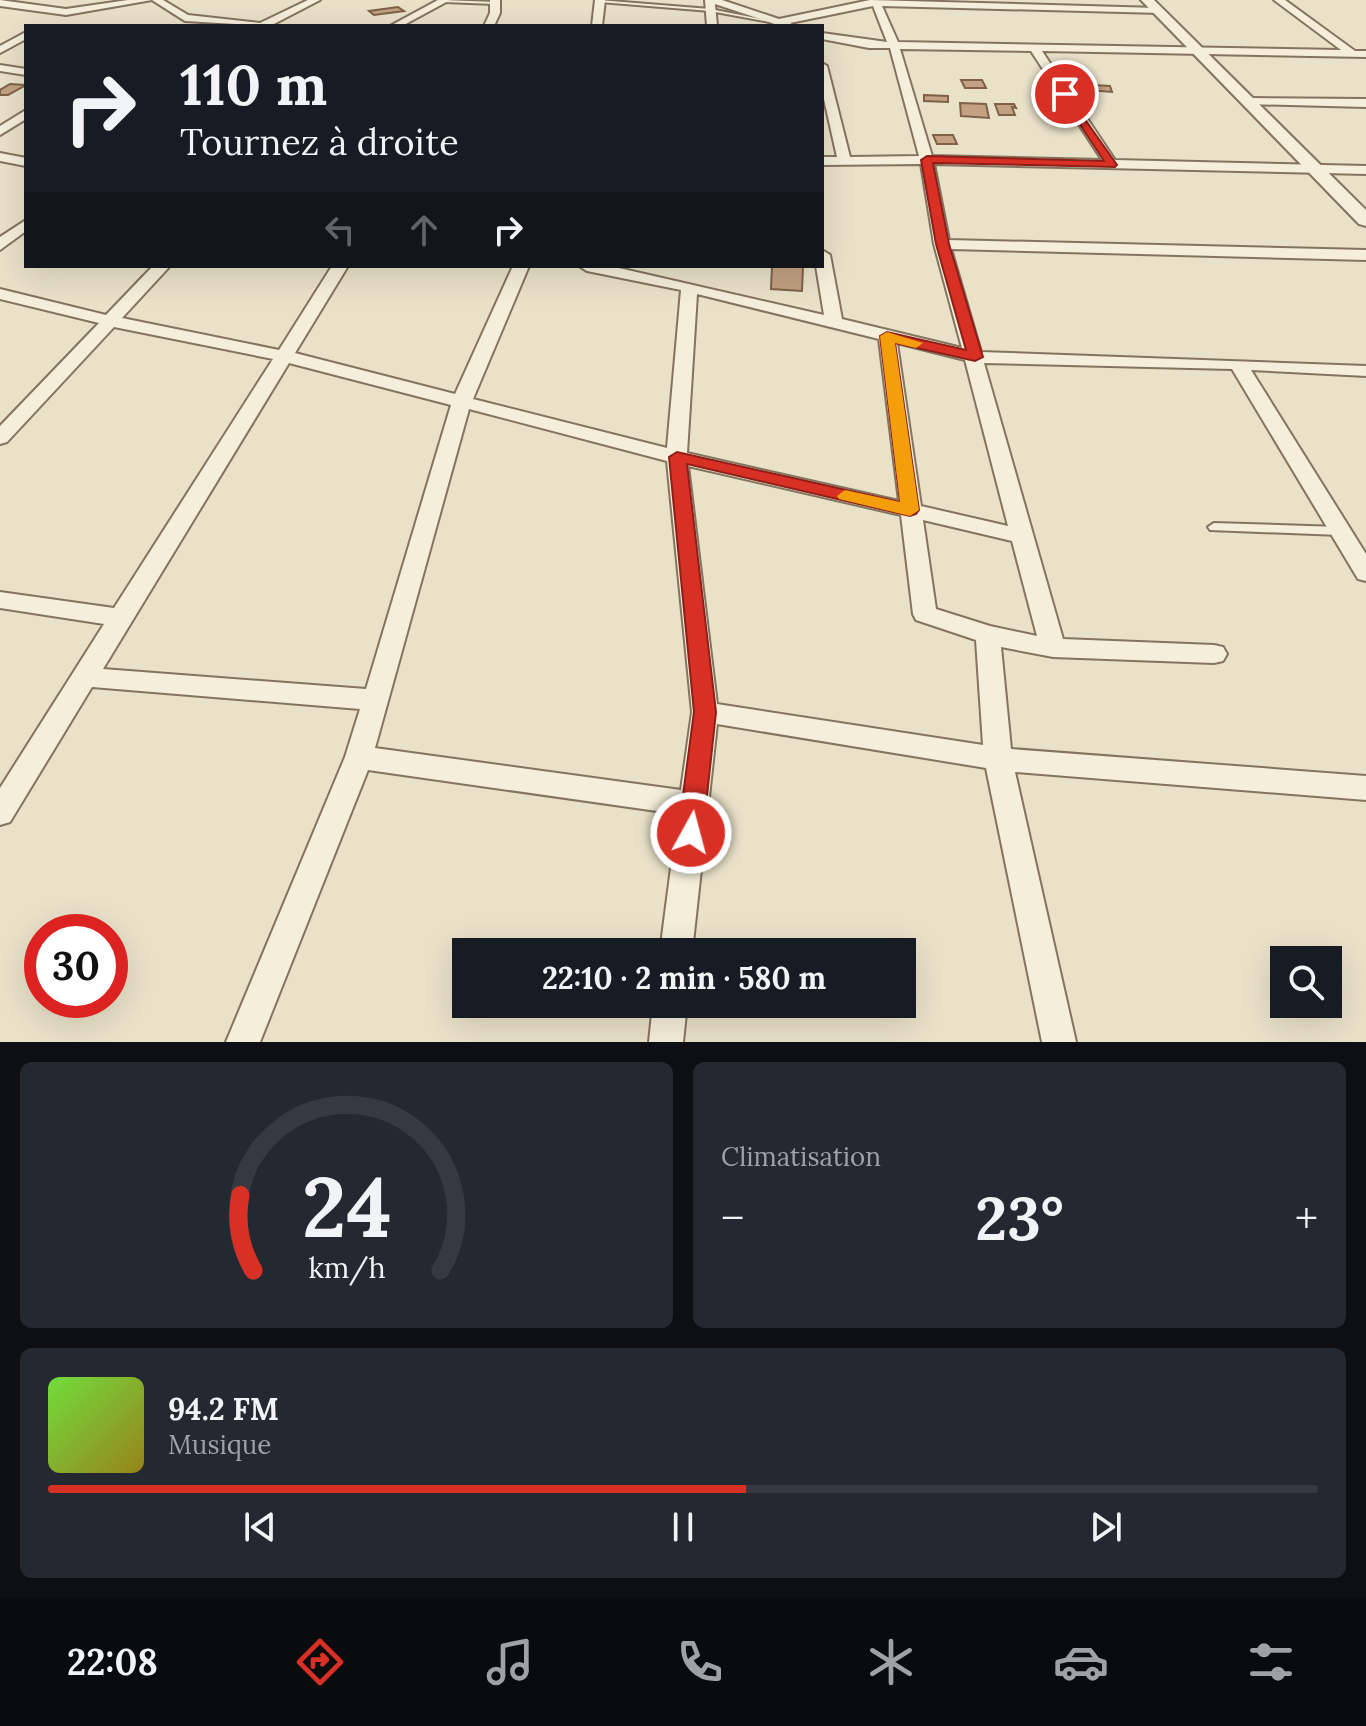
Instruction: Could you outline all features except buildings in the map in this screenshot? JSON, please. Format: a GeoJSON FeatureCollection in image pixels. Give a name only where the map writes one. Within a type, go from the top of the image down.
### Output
{"type":"FeatureCollection","features":[{"type":"Feature","properties":{"kind":"street"},"geometry":{"type":"LineString","coordinates":[[0,3],[66,12],[147,0]]}},
{"type":"Feature","properties":{"kind":"street"},"geometry":{"type":"LineString","coordinates":[[157,0],[173,16],[237,24]]}},
{"type":"Feature","properties":{"kind":"street"},"geometry":{"type":"LineString","coordinates":[[264,24],[315,0]]}},
{"type":"Feature","properties":{"kind":"street"},"geometry":{"type":"LineString","coordinates":[[415,0],[433,7]]}},
{"type":"Feature","properties":{"kind":"street"},"geometry":{"type":"LineString","coordinates":[[597,24],[600,0]]}},
{"type":"Feature","properties":{"kind":"street"},"geometry":{"type":"LineString","coordinates":[[1279,0],[1351,53]]}},
{"type":"Feature","properties":{"kind":"street"},"geometry":{"type":"LineString","coordinates":[[399,24],[444,1]]}},
{"type":"Feature","properties":{"kind":"street"},"geometry":{"type":"LineString","coordinates":[[490,24],[495,13],[495,1]]}},
{"type":"Feature","properties":{"kind":"street"},"geometry":{"type":"LineString","coordinates":[[778,22],[876,2],[1153,6],[1366,220]]}},
{"type":"Feature","properties":{"kind":"street"},"geometry":{"type":"LineString","coordinates":[[876,2],[894,46],[927,160],[942,244],[1053,648]]}},
{"type":"Feature","properties":{"kind":"street"},"geometry":{"type":"LineString","coordinates":[[712,24],[711,3],[784,24]]}},
{"type":"Feature","properties":{"kind":"street"},"geometry":{"type":"LineString","coordinates":[[53,19],[66,12]]}},
{"type":"Feature","properties":{"kind":"street"},"geometry":{"type":"LineString","coordinates":[[0,50],[24,36]]}},
{"type":"Feature","properties":{"kind":"street"},"geometry":{"type":"LineString","coordinates":[[824,37],[842,42],[894,46],[1366,54]]}},
{"type":"Feature","properties":{"kind":"street"},"geometry":{"type":"LineString","coordinates":[[1034,47],[1112,165]]}},
{"type":"Feature","properties":{"kind":"street"},"geometry":{"type":"LineString","coordinates":[[0,68],[24,72]]}},
{"type":"Feature","properties":{"kind":"street"},"geometry":{"type":"LineString","coordinates":[[824,74],[845,162]]}},
{"type":"Feature","properties":{"kind":"street"},"geometry":{"type":"LineString","coordinates":[[1249,102],[1366,103]]}},
{"type":"Feature","properties":{"kind":"street"},"geometry":{"type":"LineString","coordinates":[[0,131],[24,115]]}},
{"type":"Feature","properties":{"kind":"street"},"geometry":{"type":"LineString","coordinates":[[0,157],[24,162]]}},
{"type":"Feature","properties":{"kind":"street"},"geometry":{"type":"LineString","coordinates":[[824,161],[927,160],[1366,170]]}},
{"type":"Feature","properties":{"kind":"street"},"geometry":{"type":"LineString","coordinates":[[0,245],[24,226]]}},
{"type":"Feature","properties":{"kind":"street"},"geometry":{"type":"LineString","coordinates":[[942,244],[1366,255]]}},
{"type":"Feature","properties":{"kind":"street"},"geometry":{"type":"LineString","coordinates":[[824,266],[834,324]]}},
{"type":"Feature","properties":{"kind":"street"},"geometry":{"type":"LineString","coordinates":[[0,438],[160,268]]}},
{"type":"Feature","properties":{"kind":"street"},"geometry":{"type":"LineString","coordinates":[[0,813],[339,268]]}},
{"type":"Feature","properties":{"kind":"street"},"geometry":{"type":"LineString","coordinates":[[243,1042],[359,757],[462,401],[520,268]]}},
{"type":"Feature","properties":{"kind":"street"},"geometry":{"type":"LineString","coordinates":[[597,268],[689,287],[975,357],[1238,364],[1366,371]]}},
{"type":"Feature","properties":{"kind":"street"},"geometry":{"type":"LineString","coordinates":[[678,938],[705,712],[677,457],[689,287]]}},
{"type":"Feature","properties":{"kind":"street"},"geometry":{"type":"LineString","coordinates":[[0,294],[110,321],[284,356],[677,457],[1022,536]]}},
{"type":"Feature","properties":{"kind":"street"},"geometry":{"type":"LineString","coordinates":[[887,336],[925,614],[988,635],[1053,648],[1214,654]]}},
{"type":"Feature","properties":{"kind":"street"},"geometry":{"type":"LineString","coordinates":[[1238,364],[1366,573]]}},
{"type":"Feature","properties":{"kind":"street"},"geometry":{"type":"LineString","coordinates":[[0,600],[122,618]]}},
{"type":"Feature","properties":{"kind":"street"},"geometry":{"type":"LineString","coordinates":[[988,635],[998,759],[1059,1042]]}},
{"type":"Feature","properties":{"kind":"street"},"geometry":{"type":"LineString","coordinates":[[86,677],[376,700]]}},
{"type":"Feature","properties":{"kind":"street"},"geometry":{"type":"LineString","coordinates":[[705,712],[998,759],[1366,788]]}},
{"type":"Feature","properties":{"kind":"street"},"geometry":{"type":"LineString","coordinates":[[359,757],[694,804]]}},
{"type":"Feature","properties":{"kind":"street"},"geometry":{"type":"LineString","coordinates":[[666,1042],[669,1018]]}},
{"type":"Feature","properties":{"kind":"lane"},"geometry":{"type":"LineString","coordinates":[[600,0],[711,3]]}},
{"type":"Feature","properties":{"kind":"lane"},"geometry":{"type":"LineString","coordinates":[[444,1],[495,1]]}},
{"type":"Feature","properties":{"kind":"lane"},"geometry":{"type":"LineString","coordinates":[[1214,527],[1340,531]]}},
{"type":"Feature","properties":{"kind":"slow traffic"},"geometry":{"type":"LineString","coordinates":[[845,496],[910,510],[887,336],[916,343]]}},
{"type":"Feature","properties":{"kind":"route"},"geometry":{"type":"LineString","coordinates":[[691,833],[705,712],[677,457],[910,510],[887,336],[975,357],[942,244],[927,160],[1112,165],[1065,94]]}}]}
